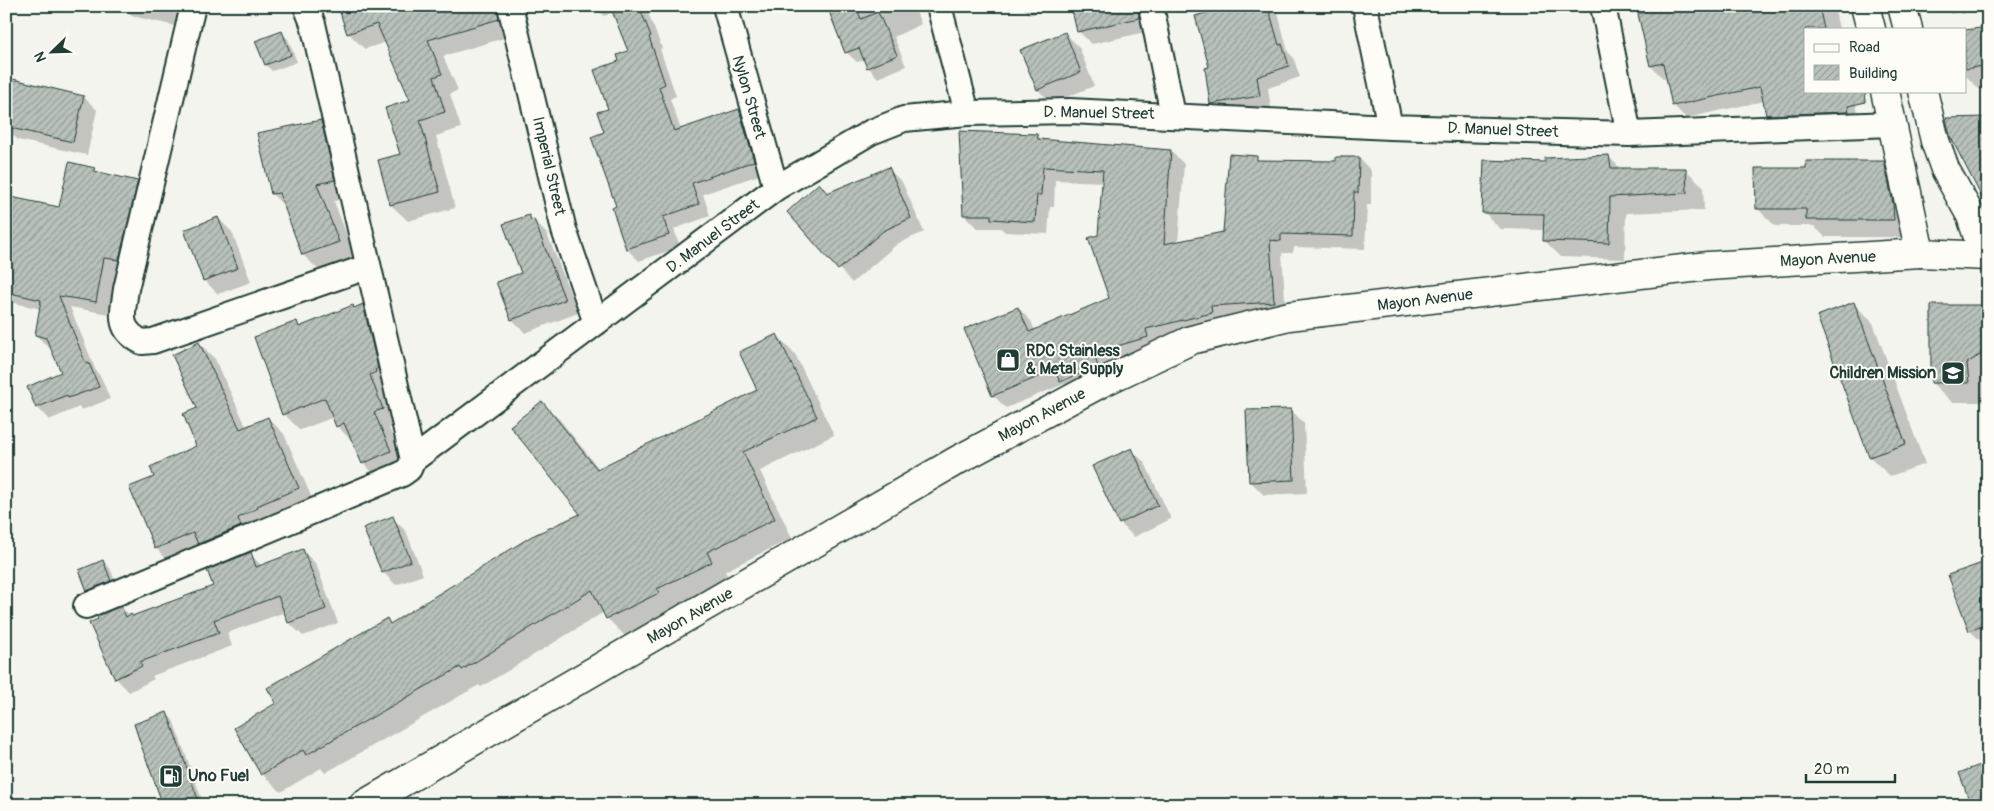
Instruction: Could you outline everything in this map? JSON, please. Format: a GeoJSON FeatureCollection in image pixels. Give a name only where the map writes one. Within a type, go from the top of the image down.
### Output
{"type":"FeatureCollection","features":[{"type":"Feature","properties":{"kind":"main road"},"geometry":{"type":"LineString","coordinates":[[1865,6],[1871,28]]}},
{"type":"Feature","properties":{"kind":"main road"},"geometry":{"type":"LineString","coordinates":[[1902,6],[1908,28]]}},
{"type":"Feature","properties":{"kind":"main road"},"geometry":{"type":"LineString","coordinates":[[1885,92],[1920,254]]}},
{"type":"Feature","properties":{"kind":"main road"},"geometry":{"type":"LineString","coordinates":[[1922,92],[1935,141],[1945,169],[1971,216],[1986,255]]}},
{"type":"Feature","properties":{"kind":"main road","name":"Mayon Avenue"},"geometry":{"type":"LineString","coordinates":[[363,805],[956,461],[1101,383],[1191,340],[1289,316],[1708,266],[1920,254],[1986,255]]}},
{"type":"Feature","properties":{"kind":"street"},"geometry":{"type":"LineString","coordinates":[[193,6],[126,289],[122,319],[124,327],[142,342],[152,341],[367,268]]}},
{"type":"Feature","properties":{"kind":"street"},"geometry":{"type":"LineString","coordinates":[[306,6],[313,24],[367,268],[413,460]]}},
{"type":"Feature","properties":{"kind":"street","name":"Imperial Street"},"geometry":{"type":"LineString","coordinates":[[510,6],[564,230],[596,323]]}},
{"type":"Feature","properties":{"kind":"street","name":"Nylon Street"},"geometry":{"type":"LineString","coordinates":[[725,6],[776,188]]}},
{"type":"Feature","properties":{"kind":"street"},"geometry":{"type":"LineString","coordinates":[[939,6],[967,114]]}},
{"type":"Feature","properties":{"kind":"street"},"geometry":{"type":"LineString","coordinates":[[1151,6],[1173,114]]}},
{"type":"Feature","properties":{"kind":"street"},"geometry":{"type":"LineString","coordinates":[[1365,6],[1390,127]]}},
{"type":"Feature","properties":{"kind":"street"},"geometry":{"type":"LineString","coordinates":[[1603,6],[1629,134]]}},
{"type":"Feature","properties":{"kind":"street","name":"D. Manuel Street"},"geometry":{"type":"LineString","coordinates":[[86,606],[402,474],[409,469],[413,460],[776,188],[871,132],[904,119],[967,114],[1070,111],[1173,114],[1390,127],[1629,134],[1893,124]]}},
{"type":"Feature","properties":{"kind":"building"},"geometry":{"type":"Polygon","coordinates":[[[338,6],[497,6],[499,19],[428,40],[442,74],[434,77],[445,112],[420,120],[440,192],[390,205],[378,160],[400,154],[385,108],[410,100],[377,24],[347,34],[338,6]]]}},
{"type":"Feature","properties":{"kind":"building"},"geometry":{"type":"Polygon","coordinates":[[[610,6],[639,6],[651,36],[649,37],[665,84],[659,87],[674,131],[739,109],[754,161],[692,183],[699,204],[663,217],[669,235],[626,249],[612,208],[616,206],[591,137],[604,132],[597,112],[608,109],[594,70],[619,61],[617,55],[628,51],[610,6]]]}},
{"type":"Feature","properties":{"kind":"building"},"geometry":{"type":"Polygon","coordinates":[[[827,6],[856,6],[861,19],[878,12],[897,55],[867,68],[859,48],[845,53],[827,6]]]}},
{"type":"Feature","properties":{"kind":"building"},"geometry":{"type":"Polygon","coordinates":[[[1071,6],[1138,6],[1139,18],[1077,32],[1071,6]]]}},
{"type":"Feature","properties":{"kind":"building"},"geometry":{"type":"Polygon","coordinates":[[[1230,6],[1268,6],[1279,45],[1282,44],[1289,66],[1257,77],[1260,96],[1210,104],[1205,68],[1209,67],[1195,16],[1230,6]]]}},
{"type":"Feature","properties":{"kind":"building"},"geometry":{"type":"Polygon","coordinates":[[[1642,6],[1819,6],[1824,28],[1804,28],[1804,92],[1865,92],[1866,102],[1848,106],[1849,112],[1766,115],[1760,87],[1672,106],[1663,63],[1650,66],[1638,14],[1644,12],[1642,6]]]}},
{"type":"Feature","properties":{"kind":"building"},"geometry":{"type":"Polygon","coordinates":[[[1988,27],[1988,65],[1966,69],[1966,30],[1988,27]]]}},
{"type":"Feature","properties":{"kind":"building"},"geometry":{"type":"Polygon","coordinates":[[[282,31],[291,55],[265,65],[255,41],[282,31]]]}},
{"type":"Feature","properties":{"kind":"building"},"geometry":{"type":"Polygon","coordinates":[[[1065,32],[1081,72],[1037,90],[1020,50],[1065,32]]]}},
{"type":"Feature","properties":{"kind":"building"},"geometry":{"type":"Polygon","coordinates":[[[13,79],[84,96],[73,142],[6,127],[6,111],[13,79]]]}},
{"type":"Feature","properties":{"kind":"building"},"geometry":{"type":"Polygon","coordinates":[[[1988,117],[1988,209],[1950,136],[1946,118],[1988,117]]]}},
{"type":"Feature","properties":{"kind":"building"},"geometry":{"type":"Polygon","coordinates":[[[321,120],[335,180],[317,184],[339,242],[302,255],[279,193],[271,194],[257,133],[321,120]]]}},
{"type":"Feature","properties":{"kind":"building"},"geometry":{"type":"Polygon","coordinates":[[[959,131],[1037,134],[1038,139],[1171,150],[1164,244],[1223,232],[1229,154],[1257,156],[1257,160],[1336,161],[1336,157],[1359,157],[1358,193],[1354,192],[1353,236],[1281,234],[1281,241],[1270,240],[1274,302],[1211,306],[1212,313],[1146,329],[1148,337],[1093,353],[1098,366],[1060,382],[1055,370],[992,396],[964,329],[1018,307],[1029,332],[1109,298],[1088,238],[1098,235],[1103,170],[1043,167],[1041,195],[1037,195],[1035,222],[991,219],[991,215],[963,215],[959,131]]]}},
{"type":"Feature","properties":{"kind":"building"},"geometry":{"type":"Polygon","coordinates":[[[1609,155],[1611,168],[1686,168],[1687,193],[1610,197],[1609,243],[1543,241],[1544,214],[1482,213],[1484,160],[1545,162],[1545,158],[1609,155]]]}},
{"type":"Feature","properties":{"kind":"building"},"geometry":{"type":"Polygon","coordinates":[[[1806,161],[1884,161],[1893,204],[1894,220],[1806,220],[1806,209],[1756,209],[1755,168],[1806,168],[1806,161]]]}},
{"type":"Feature","properties":{"kind":"building"},"geometry":{"type":"Polygon","coordinates":[[[69,162],[95,168],[94,171],[138,181],[119,260],[104,258],[96,302],[59,296],[86,364],[89,363],[99,387],[68,398],[67,395],[36,408],[27,387],[61,372],[46,338],[35,335],[41,300],[6,292],[6,196],[59,207],[69,162]]]}},
{"type":"Feature","properties":{"kind":"building"},"geometry":{"type":"Polygon","coordinates":[[[889,167],[911,218],[883,231],[838,270],[787,212],[819,183],[827,193],[889,167]]]}},
{"type":"Feature","properties":{"kind":"building"},"geometry":{"type":"Polygon","coordinates":[[[529,215],[531,220],[534,219],[565,300],[511,320],[496,282],[521,273],[503,224],[529,215]]]}},
{"type":"Feature","properties":{"kind":"building"},"geometry":{"type":"Polygon","coordinates":[[[218,217],[238,268],[203,281],[184,230],[218,217]]]}},
{"type":"Feature","properties":{"kind":"building"},"geometry":{"type":"Polygon","coordinates":[[[1854,302],[1906,444],[1869,457],[1817,316],[1854,302]]]}},
{"type":"Feature","properties":{"kind":"building"},"geometry":{"type":"Polygon","coordinates":[[[363,304],[378,368],[375,370],[376,372],[370,375],[383,409],[374,412],[391,451],[362,464],[344,423],[336,427],[325,398],[282,415],[254,337],[297,321],[299,327],[353,305],[354,308],[363,304]]]}},
{"type":"Feature","properties":{"kind":"building"},"geometry":{"type":"Polygon","coordinates":[[[1931,305],[1988,305],[1988,350],[1967,363],[1969,383],[1931,383],[1931,305]]]}},
{"type":"Feature","properties":{"kind":"building"},"geometry":{"type":"Polygon","coordinates":[[[777,334],[817,417],[743,452],[775,519],[707,552],[712,562],[657,589],[659,593],[606,619],[592,590],[462,670],[460,667],[306,755],[303,750],[261,775],[234,728],[276,703],[267,688],[387,618],[390,624],[532,536],[580,514],[510,426],[542,401],[597,469],[757,390],[739,352],[777,334]]]}},
{"type":"Feature","properties":{"kind":"building"},"geometry":{"type":"Polygon","coordinates":[[[199,342],[240,429],[268,417],[299,488],[257,506],[258,508],[238,518],[241,526],[198,544],[193,533],[155,549],[129,487],[154,477],[150,467],[196,446],[183,414],[197,408],[172,355],[199,342]]]}},
{"type":"Feature","properties":{"kind":"building"},"geometry":{"type":"Polygon","coordinates":[[[1291,409],[1294,480],[1249,482],[1246,410],[1291,409]]]}},
{"type":"Feature","properties":{"kind":"building"},"geometry":{"type":"Polygon","coordinates":[[[1132,448],[1158,505],[1119,524],[1092,466],[1132,448]]]}},
{"type":"Feature","properties":{"kind":"building"},"geometry":{"type":"Polygon","coordinates":[[[393,516],[411,561],[382,573],[363,528],[393,516]]]}},
{"type":"Feature","properties":{"kind":"building"},"geometry":{"type":"Polygon","coordinates":[[[303,549],[326,609],[288,623],[278,596],[214,620],[219,633],[140,662],[142,666],[115,679],[89,623],[98,619],[97,616],[121,606],[126,617],[131,614],[132,616],[213,586],[207,570],[251,552],[256,567],[303,549]]]}},
{"type":"Feature","properties":{"kind":"building"},"geometry":{"type":"Polygon","coordinates":[[[103,560],[111,581],[87,591],[79,570],[103,560]]]}},
{"type":"Feature","properties":{"kind":"building"},"geometry":{"type":"Polygon","coordinates":[[[1988,561],[1988,624],[1969,631],[1948,575],[1988,561]]]}},
{"type":"Feature","properties":{"kind":"building","name":"Uno Fuel"},"geometry":{"type":"Polygon","coordinates":[[[167,712],[200,805],[163,805],[142,748],[134,724],[167,712]]]}},
{"type":"Feature","properties":{"kind":"building"},"geometry":{"type":"Polygon","coordinates":[[[1988,762],[1988,805],[1971,805],[1959,773],[1988,762]]]}},
{"type":"Feature","properties":{"kind":"place","name":"RDC Stainless & Metal Supply"},"geometry":{"type":"Point","coordinates":[1008,360]}},
{"type":"Feature","properties":{"kind":"place","name":"Children Mission"},"geometry":{"type":"Point","coordinates":[1953,373]}},
{"type":"Feature","properties":{"kind":"place","name":"Uno Fuel"},"geometry":{"type":"Point","coordinates":[171,776]}}]}
